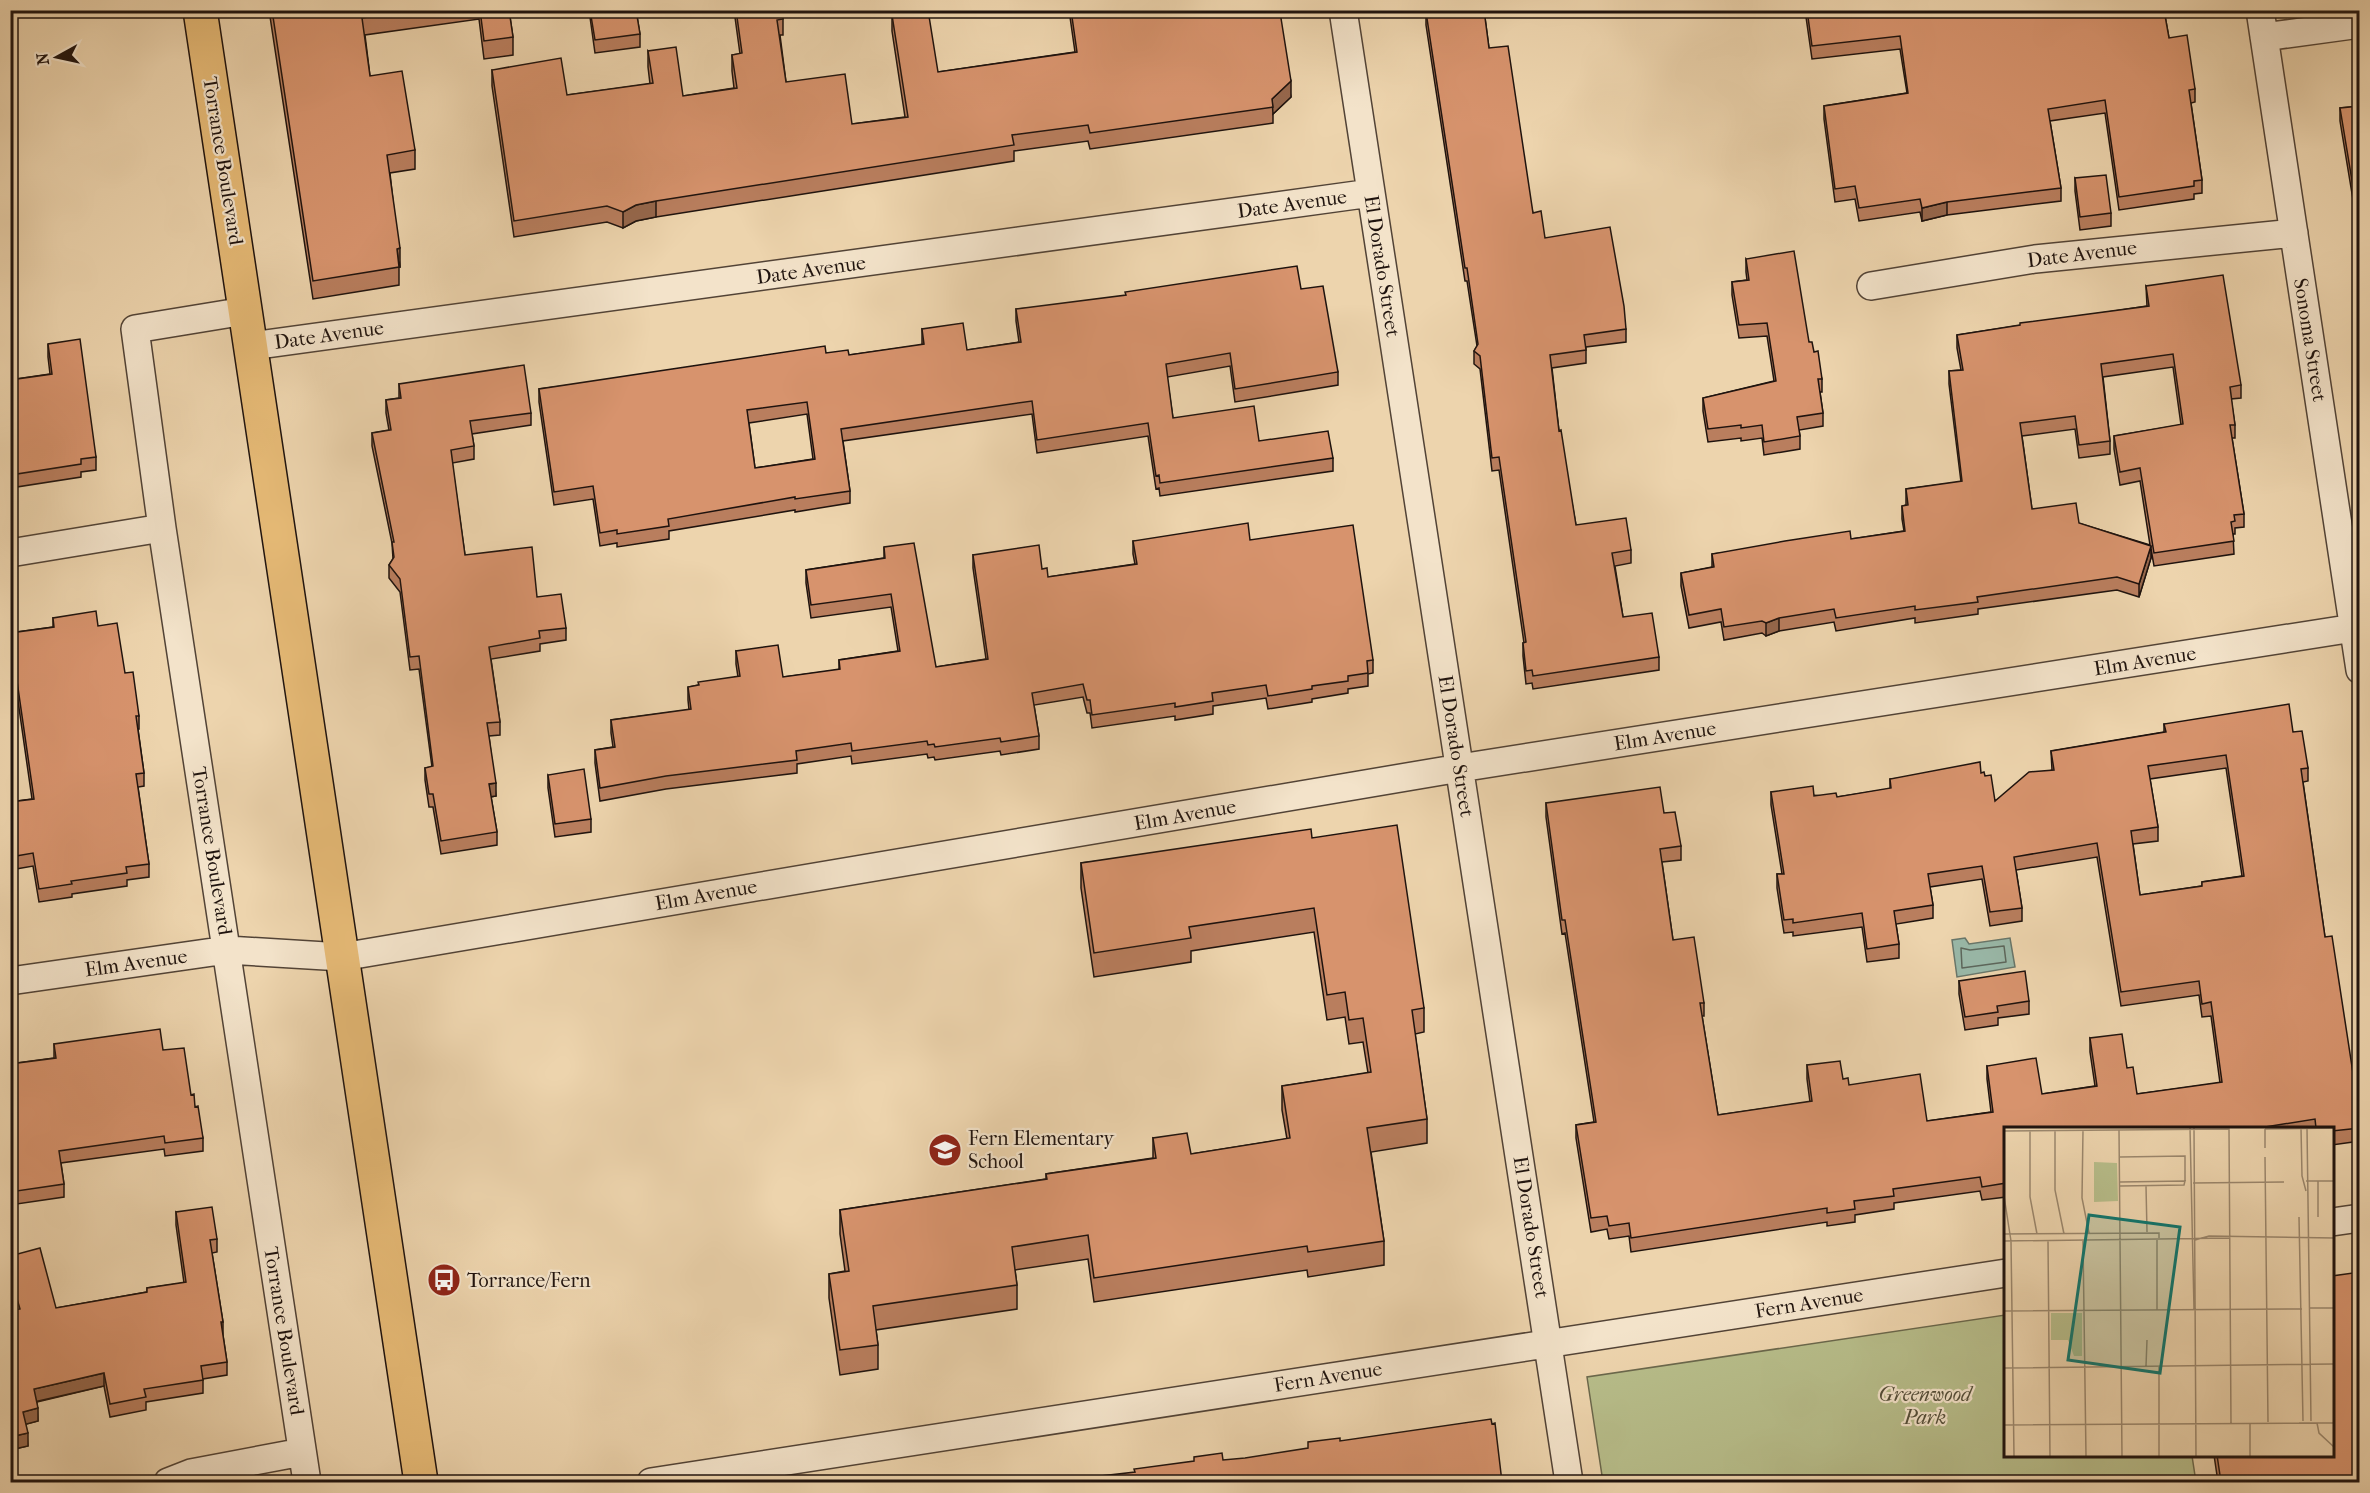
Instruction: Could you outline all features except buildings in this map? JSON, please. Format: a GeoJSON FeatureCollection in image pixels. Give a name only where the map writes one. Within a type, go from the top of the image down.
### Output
{"type":"FeatureCollection","features":[{"type":"Feature","properties":{"kind":"main road","name":"Torrance Boulevard"},"geometry":{"type":"LineString","coordinates":[[200,10],[421,1482]]}},
{"type":"Feature","properties":{"kind":"street","name":"El Dorado Street"},"geometry":{"type":"LineString","coordinates":[[1342,10],[1569,1482]]}},
{"type":"Feature","properties":{"kind":"street","name":"Sonoma Street"},"geometry":{"type":"LineString","coordinates":[[2260,10],[2356,627],[2360,670]]}},
{"type":"Feature","properties":{"kind":"street"},"geometry":{"type":"LineString","coordinates":[[2264,37],[2360,24]]}},
{"type":"Feature","properties":{"kind":"street","name":"Date Avenue"},"geometry":{"type":"LineString","coordinates":[[251,346],[1371,194]]}},
{"type":"Feature","properties":{"kind":"street","name":"Date Avenue"},"geometry":{"type":"LineString","coordinates":[[1871,286],[2035,259],[2294,233]]}},
{"type":"Feature","properties":{"kind":"street","name":"Torrance Boulevard"},"geometry":{"type":"LineString","coordinates":[[245,311],[135,329],[162,528],[307,1482]]}},
{"type":"Feature","properties":{"kind":"street"},"geometry":{"type":"LineString","coordinates":[[10,552],[162,528]]}},
{"type":"Feature","properties":{"kind":"street","name":"Elm Avenue"},"geometry":{"type":"LineString","coordinates":[[10,981],[227,950],[342,957],[1460,768],[2356,627]]}},
{"type":"Feature","properties":{"kind":"street"},"geometry":{"type":"LineString","coordinates":[[2334,1222],[2360,1218]]}},
{"type":"Feature","properties":{"kind":"street","name":"Fern Avenue"},"geometry":{"type":"LineString","coordinates":[[651,1482],[2004,1273]]}},
{"type":"Feature","properties":{"kind":"street"},"geometry":{"type":"LineString","coordinates":[[168,1482],[191,1473],[302,1452]]}},
{"type":"Feature","properties":{"kind":"green space","name":"Greenwood Park"},"geometry":{"type":"Polygon","coordinates":[[[2004,1315],[2004,1457],[2192,1457],[2196,1482],[1603,1482],[1587,1377],[2004,1315]]]}},
{"type":"Feature","properties":{"kind":"water"},"geometry":{"type":"Polygon","coordinates":[[[1965,938],[1969,944],[2010,938],[2015,967],[1957,977],[1952,940],[1965,938]]]}},
{"type":"Feature","properties":{"kind":"place","name":"Fern Elementary School"},"geometry":{"type":"Point","coordinates":[945,1150]}},
{"type":"Feature","properties":{"kind":"place","name":"Torrance/Fern"},"geometry":{"type":"Point","coordinates":[444,1280]}}]}
